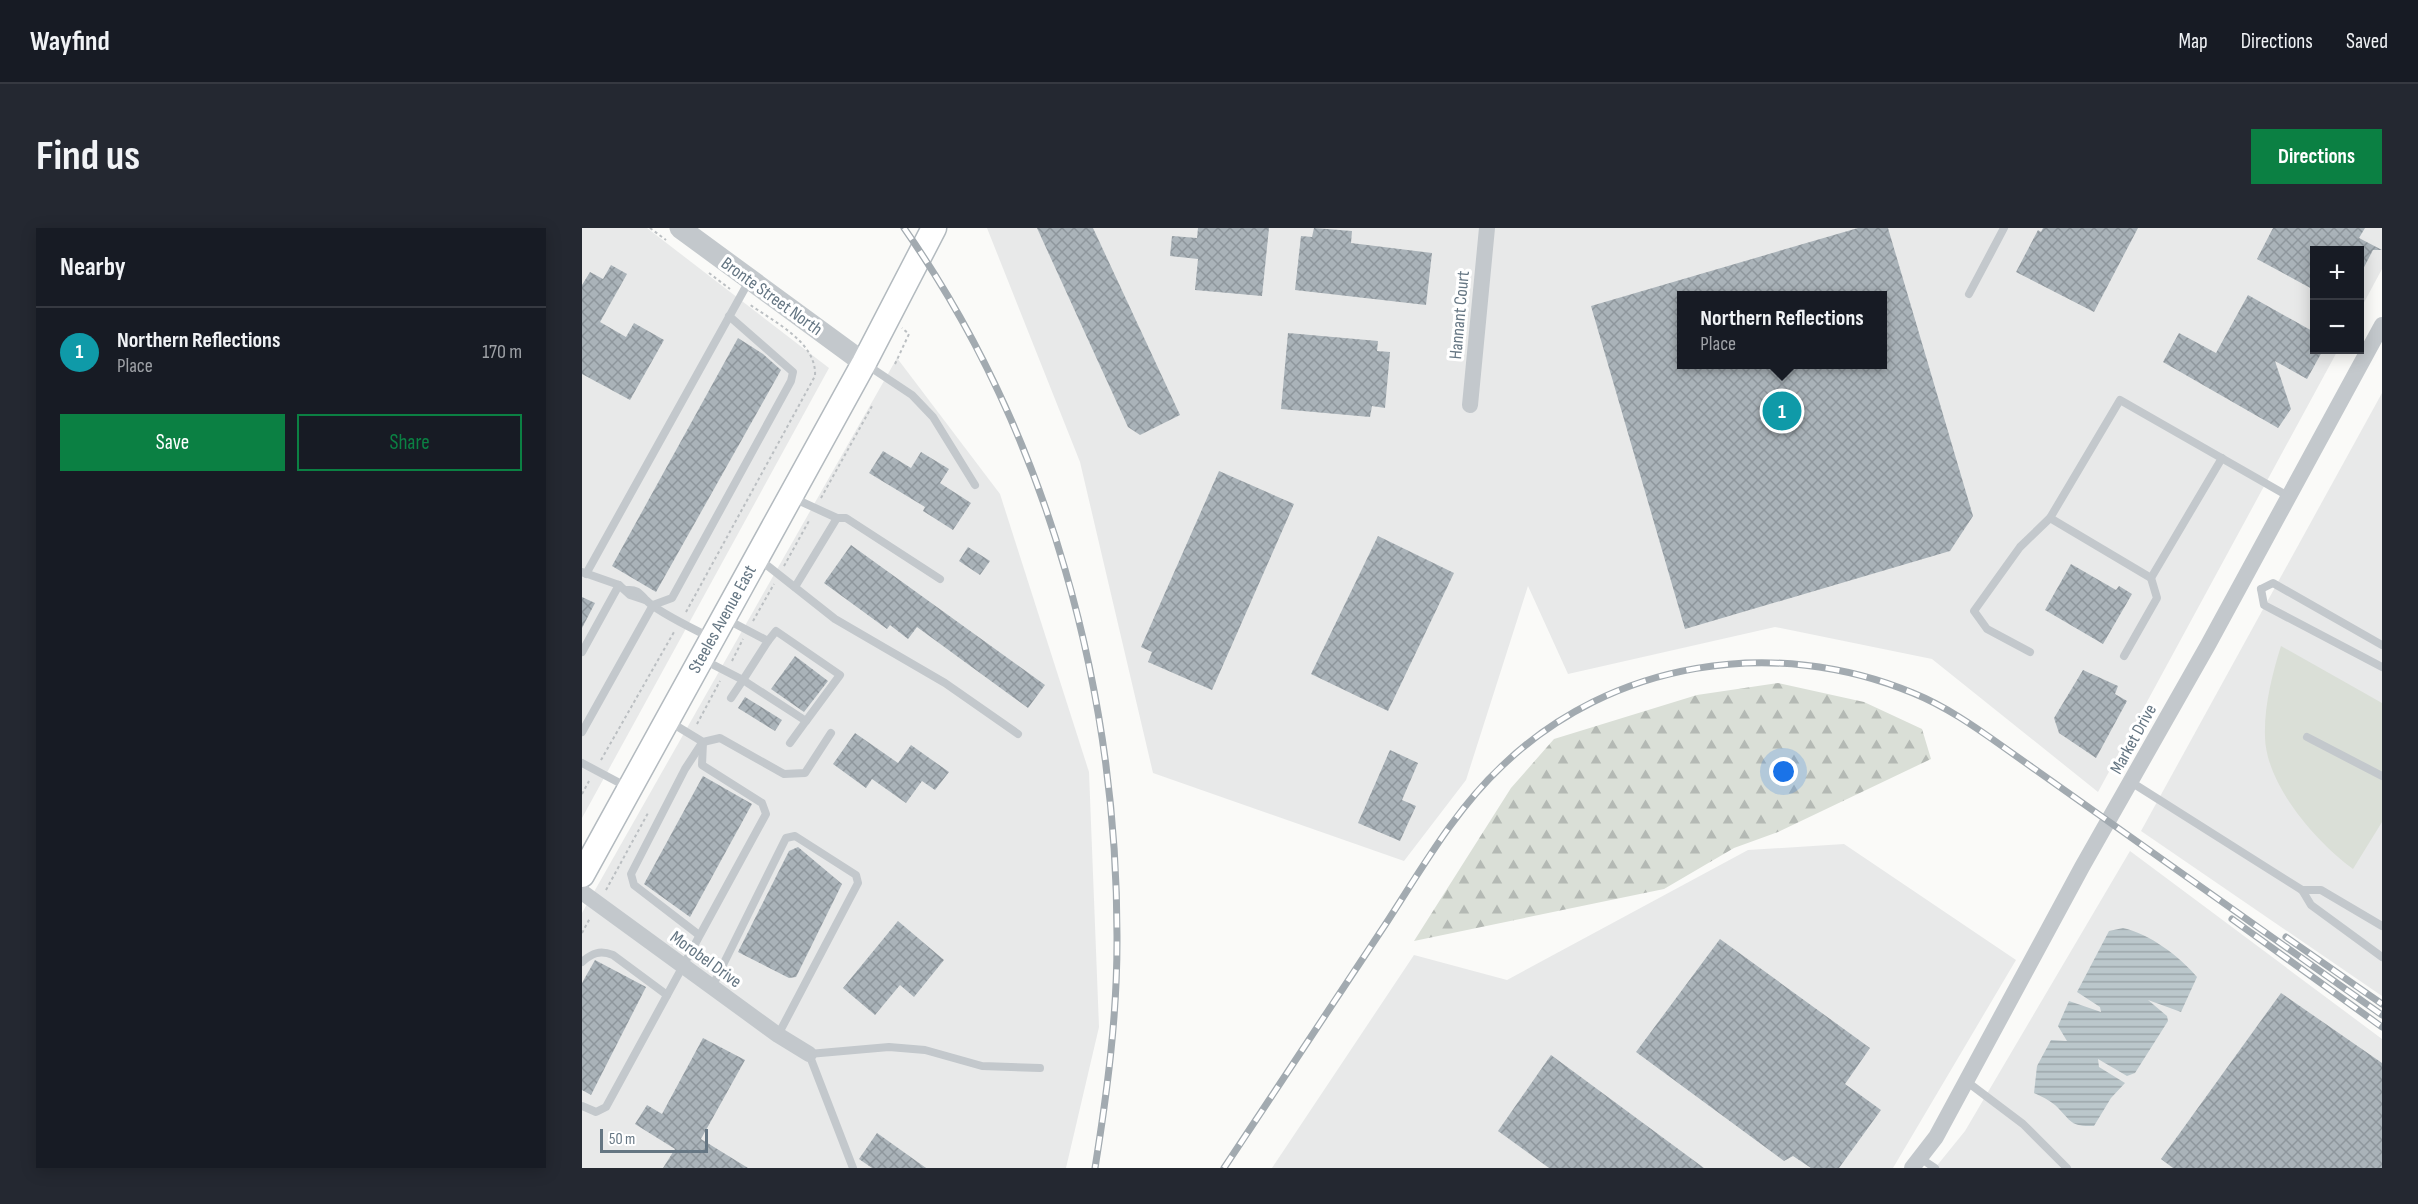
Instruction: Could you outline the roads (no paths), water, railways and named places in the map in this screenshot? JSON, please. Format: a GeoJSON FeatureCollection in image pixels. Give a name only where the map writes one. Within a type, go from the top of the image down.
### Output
{"type":"FeatureCollection","features":[{"type":"Feature","properties":{"kind":"main road","name":"Steeles Avenue East"},"geometry":{"type":"LineString","coordinates":[[582,875],[864,363],[934,228]]}},
{"type":"Feature","properties":{"kind":"street","name":"Bronte Street North"},"geometry":{"type":"LineString","coordinates":[[680,228],[864,363]]}},
{"type":"Feature","properties":{"kind":"street","name":"Hannant Court"},"geometry":{"type":"LineString","coordinates":[[1470,405],[1486,228]]}},
{"type":"Feature","properties":{"kind":"street","name":"Market Drive"},"geometry":{"type":"LineString","coordinates":[[1916,1163],[1936,1137],[2082,867],[2382,325]]}},
{"type":"Feature","properties":{"kind":"street","name":"Morobel Drive"},"geometry":{"type":"LineString","coordinates":[[582,892],[778,1035],[809,1054]]}},
{"type":"Feature","properties":{"kind":"lane"},"geometry":{"type":"LineString","coordinates":[[1969,294],[2004,228]]}},
{"type":"Feature","properties":{"kind":"lane"},"geometry":{"type":"LineString","coordinates":[[750,280],[584,573],[643,594],[649,602],[712,638],[743,680],[806,721]]}},
{"type":"Feature","properties":{"kind":"lane"},"geometry":{"type":"LineString","coordinates":[[649,602],[672,598],[791,381],[793,372],[729,316]]}},
{"type":"Feature","properties":{"kind":"lane"},"geometry":{"type":"LineString","coordinates":[[864,363],[912,395],[933,417],[975,485]]}},
{"type":"Feature","properties":{"kind":"lane"},"geometry":{"type":"LineString","coordinates":[[2030,652],[1987,629],[1974,611],[2020,547],[2050,519],[2120,400],[2288,495]]}},
{"type":"Feature","properties":{"kind":"lane"},"geometry":{"type":"LineString","coordinates":[[2151,578],[2222,458]]}},
{"type":"Feature","properties":{"kind":"lane"},"geometry":{"type":"LineString","coordinates":[[790,496],[837,518],[846,518],[940,579]]}},
{"type":"Feature","properties":{"kind":"lane"},"geometry":{"type":"LineString","coordinates":[[795,587],[837,518]]}},
{"type":"Feature","properties":{"kind":"lane"},"geometry":{"type":"LineString","coordinates":[[2050,519],[2151,578],[2157,598],[2124,656]]}},
{"type":"Feature","properties":{"kind":"lane"},"geometry":{"type":"LineString","coordinates":[[757,556],[835,619],[945,683],[1018,734]]}},
{"type":"Feature","properties":{"kind":"lane"},"geometry":{"type":"LineString","coordinates":[[2243,579],[2261,589]]}},
{"type":"Feature","properties":{"kind":"lane"},"geometry":{"type":"LineString","coordinates":[[2261,589],[2273,583],[2382,645]]}},
{"type":"Feature","properties":{"kind":"lane"},"geometry":{"type":"LineString","coordinates":[[582,652],[623,588]]}},
{"type":"Feature","properties":{"kind":"lane"},"geometry":{"type":"LineString","coordinates":[[2261,589],[2264,605],[2382,667]]}},
{"type":"Feature","properties":{"kind":"lane"},"geometry":{"type":"LineString","coordinates":[[582,732],[649,602]]}},
{"type":"Feature","properties":{"kind":"lane"},"geometry":{"type":"LineString","coordinates":[[731,698],[776,631],[840,675],[790,743]]}},
{"type":"Feature","properties":{"kind":"lane"},"geometry":{"type":"LineString","coordinates":[[712,638],[768,641]]}},
{"type":"Feature","properties":{"kind":"lane"},"geometry":{"type":"LineString","coordinates":[[667,720],[703,742]]}},
{"type":"Feature","properties":{"kind":"lane"},"geometry":{"type":"LineString","coordinates":[[699,935],[634,885],[631,874],[685,769],[703,742],[720,738],[784,774],[805,773],[831,733]]}},
{"type":"Feature","properties":{"kind":"lane"},"geometry":{"type":"LineString","coordinates":[[2307,737],[2382,776]]}},
{"type":"Feature","properties":{"kind":"lane"},"geometry":{"type":"LineString","coordinates":[[582,1106],[596,1112],[606,1107],[766,814],[762,803],[702,765],[703,742]]}},
{"type":"Feature","properties":{"kind":"lane"},"geometry":{"type":"LineString","coordinates":[[582,763],[630,788]]}},
{"type":"Feature","properties":{"kind":"lane"},"geometry":{"type":"LineString","coordinates":[[2131,782],[2302,890],[2311,905],[2382,957]]}},
{"type":"Feature","properties":{"kind":"lane"},"geometry":{"type":"LineString","coordinates":[[712,987],[786,838],[795,836],[856,875],[858,883],[778,1035]]}},
{"type":"Feature","properties":{"kind":"lane"},"geometry":{"type":"LineString","coordinates":[[2302,890],[2321,890],[2382,926]]}},
{"type":"Feature","properties":{"kind":"lane"},"geometry":{"type":"LineString","coordinates":[[582,962],[592,953],[605,951],[667,995]]}},
{"type":"Feature","properties":{"kind":"lane"},"geometry":{"type":"LineString","coordinates":[[853,1168],[809,1054],[889,1047],[925,1050],[982,1066],[1040,1068]]}},
{"type":"Feature","properties":{"kind":"lane"},"geometry":{"type":"LineString","coordinates":[[1966,1082],[2023,1124],[2067,1168]]}},
{"type":"Feature","properties":{"kind":"lane"},"geometry":{"type":"LineString","coordinates":[[1916,1163],[1935,1168]]}},
{"type":"Feature","properties":{"kind":"railway"},"geometry":{"type":"LineString","coordinates":[[904,228],[955,308],[998,391],[1035,479],[1065,569],[1088,661],[1104,754],[1114,848],[1117,942],[1110,1055],[1095,1168]]}},
{"type":"Feature","properties":{"kind":"railway"},"geometry":{"type":"LineString","coordinates":[[1224,1168],[1439,842],[1485,783],[1545,730],[1593,702],[1643,681],[1696,668],[1751,663],[1805,665],[1860,675],[1913,693],[1936,704],[1991,739],[2382,1015]]}},
{"type":"Feature","properties":{"kind":"railway"},"geometry":{"type":"LineString","coordinates":[[2232,919],[2382,1027]]}},
{"type":"Feature","properties":{"kind":"railway"},"geometry":{"type":"LineString","coordinates":[[2286,937],[2382,1004]]}},
{"type":"Feature","properties":{"kind":"place","name":"Northern Reflections"},"geometry":{"type":"Point","coordinates":[1782,411]}}]}
